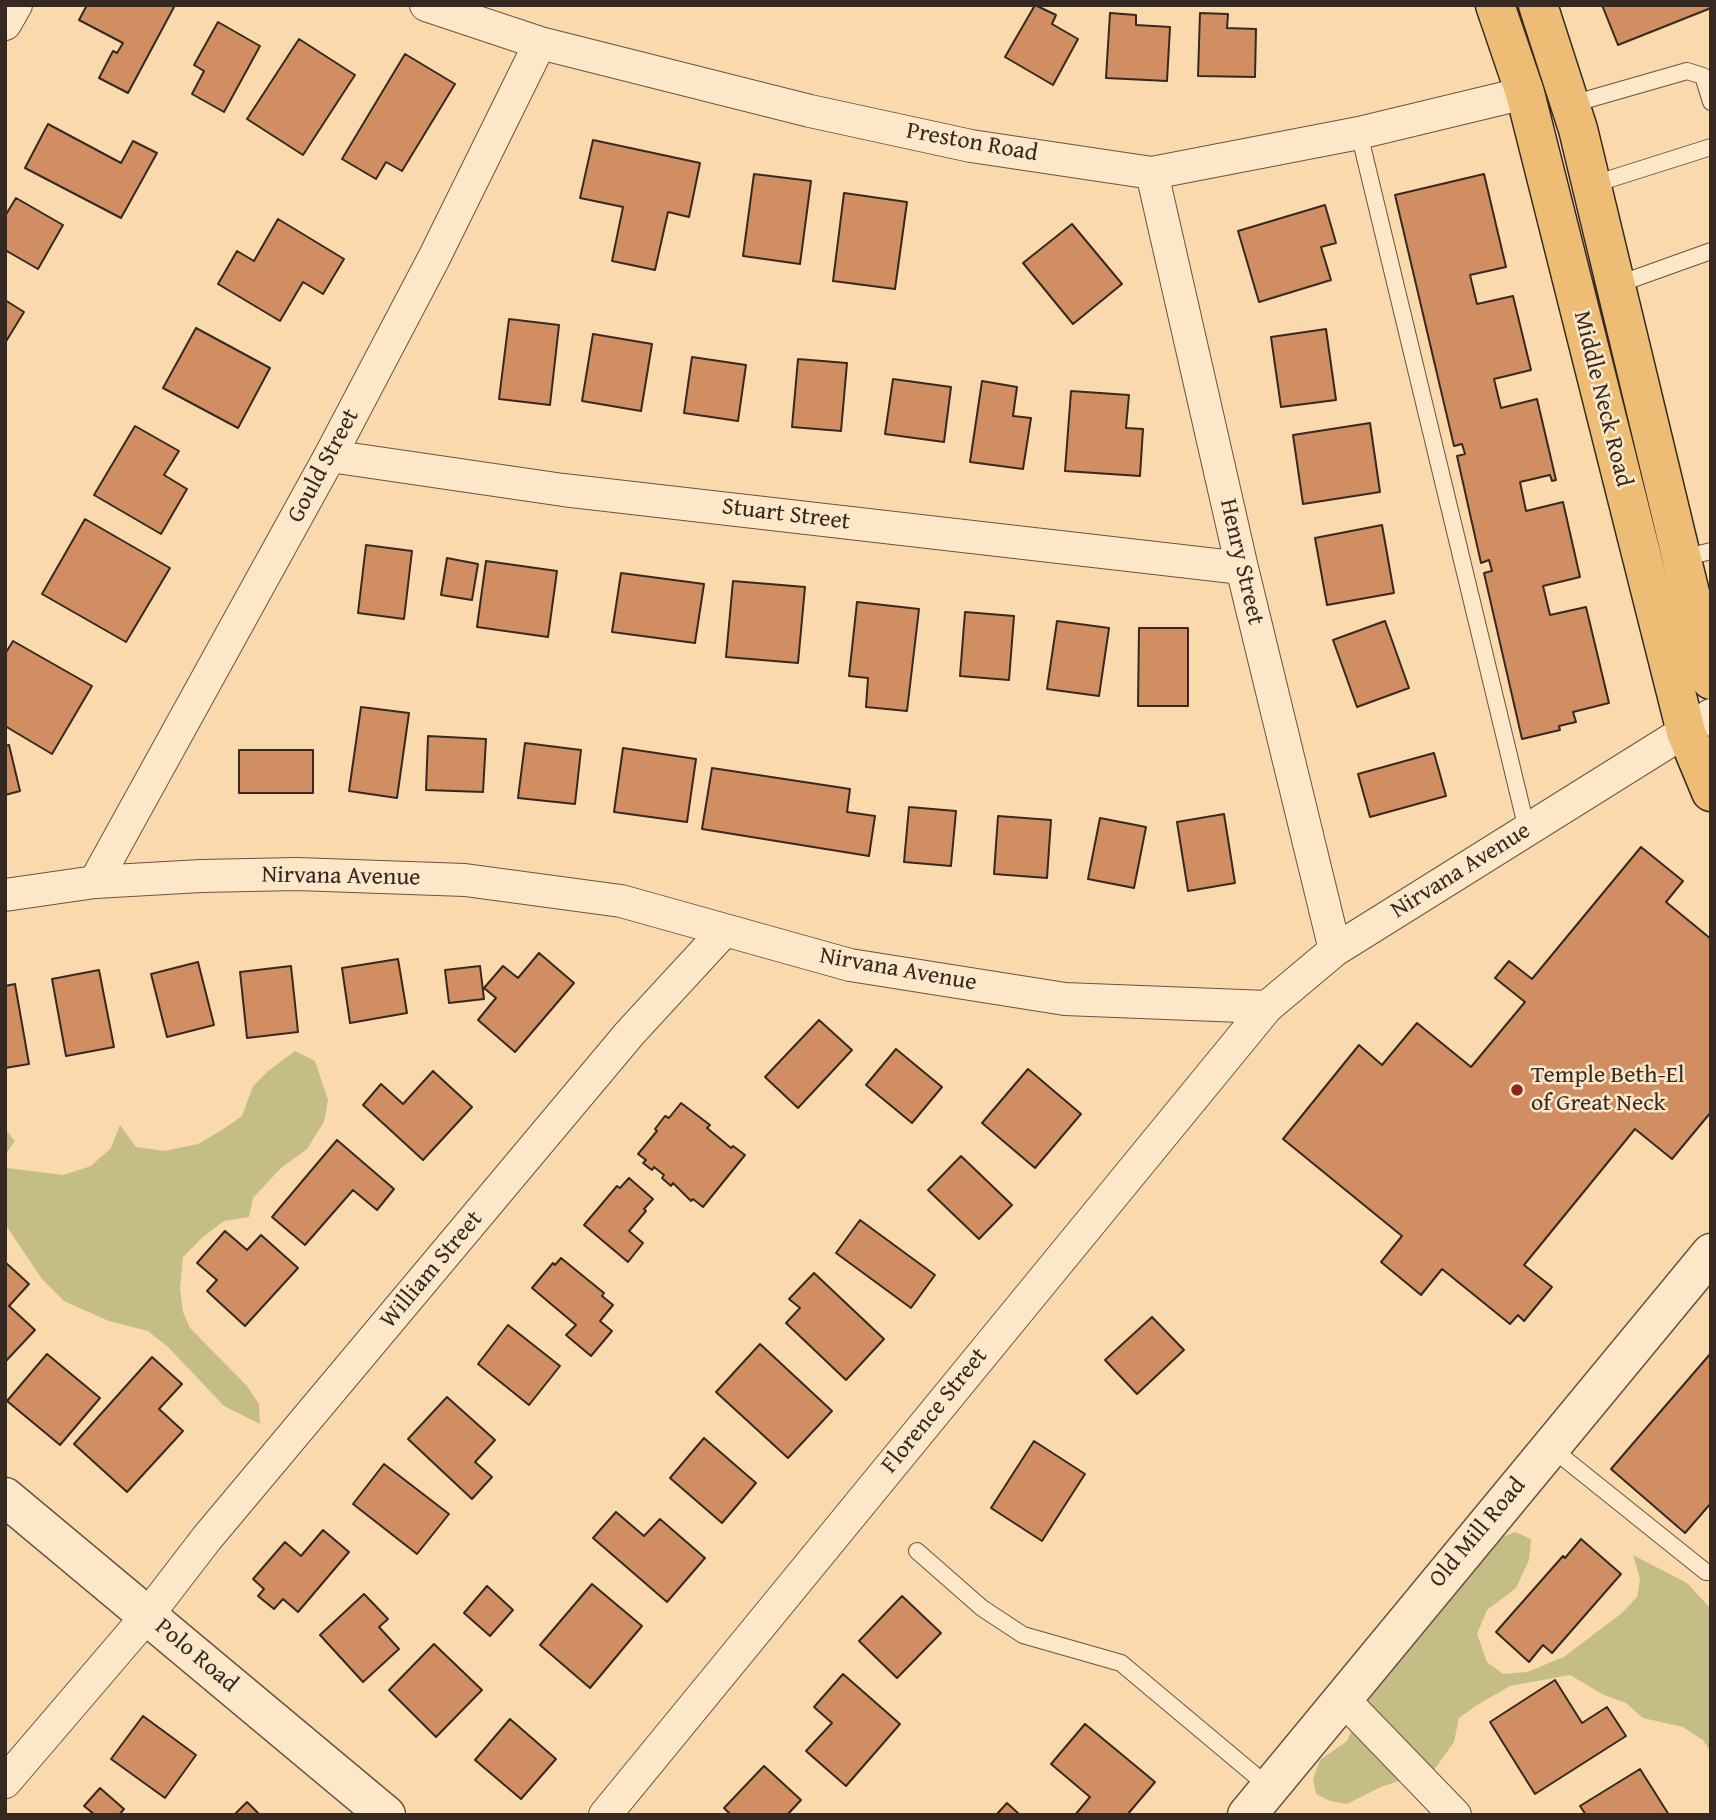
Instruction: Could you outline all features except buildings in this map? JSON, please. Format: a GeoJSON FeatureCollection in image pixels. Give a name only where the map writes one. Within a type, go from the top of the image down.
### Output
{"type":"FeatureCollection","features":[{"type":"Feature","properties":{"kind":"main road","name":"Middle Neck Road"},"geometry":{"type":"LineString","coordinates":[[1495,5],[1525,93],[1698,723],[1711,792]]}},
{"type":"Feature","properties":{"kind":"main road","name":"Middle Neck Road"},"geometry":{"type":"LineString","coordinates":[[1538,5],[1572,104],[1616,285],[1697,555],[1711,680]]}},
{"type":"Feature","properties":{"kind":"street"},"geometry":{"type":"LineString","coordinates":[[5,24],[16,5]]}},
{"type":"Feature","properties":{"kind":"street","name":"Preston Road"},"geometry":{"type":"LineString","coordinates":[[426,5],[540,43],[810,111],[946,140],[1152,173],[1359,133],[1525,93]]}},
{"type":"Feature","properties":{"kind":"street","name":"Gould Street"},"geometry":{"type":"LineString","coordinates":[[95,882],[330,456],[434,258],[540,43]]}},
{"type":"Feature","properties":{"kind":"street","name":"Henry Street"},"geometry":{"type":"LineString","coordinates":[[1152,173],[1242,568],[1335,950]]}},
{"type":"Feature","properties":{"kind":"street","name":"Stuart Street"},"geometry":{"type":"LineString","coordinates":[[330,456],[577,491],[1242,568]]}},
{"type":"Feature","properties":{"kind":"street","name":"Nirvana Avenue"},"geometry":{"type":"LineString","coordinates":[[5,895],[95,882],[201,876],[297,874],[465,880],[621,901],[850,965],[1065,999],[1267,1007],[1335,950],[1698,723]]}},
{"type":"Feature","properties":{"kind":"street","name":"William Street"},"geometry":{"type":"LineString","coordinates":[[5,1782],[147,1616],[207,1538],[630,1033],[724,931]]}},
{"type":"Feature","properties":{"kind":"street","name":"Florence Street"},"geometry":{"type":"LineString","coordinates":[[605,1815],[1267,1007]]}},
{"type":"Feature","properties":{"kind":"street","name":"Old Mill Road"},"geometry":{"type":"LineString","coordinates":[[1258,1801],[1711,1253]]}},
{"type":"Feature","properties":{"kind":"street","name":"Polo Road"},"geometry":{"type":"LineString","coordinates":[[5,1497],[386,1815]]}},
{"type":"Feature","properties":{"kind":"street"},"geometry":{"type":"LineString","coordinates":[[1342,1698],[1455,1815]]}},
{"type":"Feature","properties":{"kind":"lane"},"geometry":{"type":"LineString","coordinates":[[1572,104],[1687,71],[1703,76],[1711,102]]}},
{"type":"Feature","properties":{"kind":"lane"},"geometry":{"type":"LineString","coordinates":[[1359,133],[1527,830]]}},
{"type":"Feature","properties":{"kind":"lane"},"geometry":{"type":"LineString","coordinates":[[1591,185],[1711,146]]}},
{"type":"Feature","properties":{"kind":"lane"},"geometry":{"type":"LineString","coordinates":[[1616,285],[1711,251]]}},
{"type":"Feature","properties":{"kind":"lane"},"geometry":{"type":"LineString","coordinates":[[1550,1447],[1706,1572],[1711,1572]]}},
{"type":"Feature","properties":{"kind":"lane"},"geometry":{"type":"LineString","coordinates":[[917,1551],[982,1608],[1023,1635],[1121,1663],[1258,1801]]}},
{"type":"Feature","properties":{"kind":"shaded area"},"geometry":{"type":"Polygon","coordinates":[[[295,1051],[315,1061],[328,1100],[324,1122],[307,1149],[281,1168],[253,1198],[249,1217],[224,1221],[183,1257],[180,1288],[183,1312],[190,1328],[247,1386],[259,1404],[260,1424],[224,1406],[168,1347],[148,1331],[109,1321],[64,1301],[42,1279],[5,1224],[5,1129],[15,1141],[7,1152],[7,1168],[63,1175],[91,1166],[111,1148],[120,1125],[136,1147],[164,1151],[198,1144],[242,1116],[253,1086],[295,1051]]]}},
{"type":"Feature","properties":{"kind":"shaded area"},"geometry":{"type":"Polygon","coordinates":[[[1515,1532],[1531,1539],[1529,1560],[1516,1588],[1487,1610],[1477,1634],[1487,1662],[1503,1674],[1527,1672],[1564,1657],[1622,1613],[1637,1597],[1640,1579],[1633,1555],[1687,1583],[1711,1609],[1711,1752],[1703,1740],[1683,1727],[1643,1718],[1626,1703],[1602,1694],[1570,1675],[1510,1686],[1477,1705],[1459,1718],[1454,1742],[1434,1770],[1383,1786],[1347,1804],[1330,1801],[1316,1794],[1313,1779],[1320,1760],[1347,1741],[1370,1688],[1479,1555],[1515,1532]]]}},
{"type":"Feature","properties":{"kind":"place","name":"Temple Beth-El of Great Neck"},"geometry":{"type":"Point","coordinates":[1517,1090]}}]}
